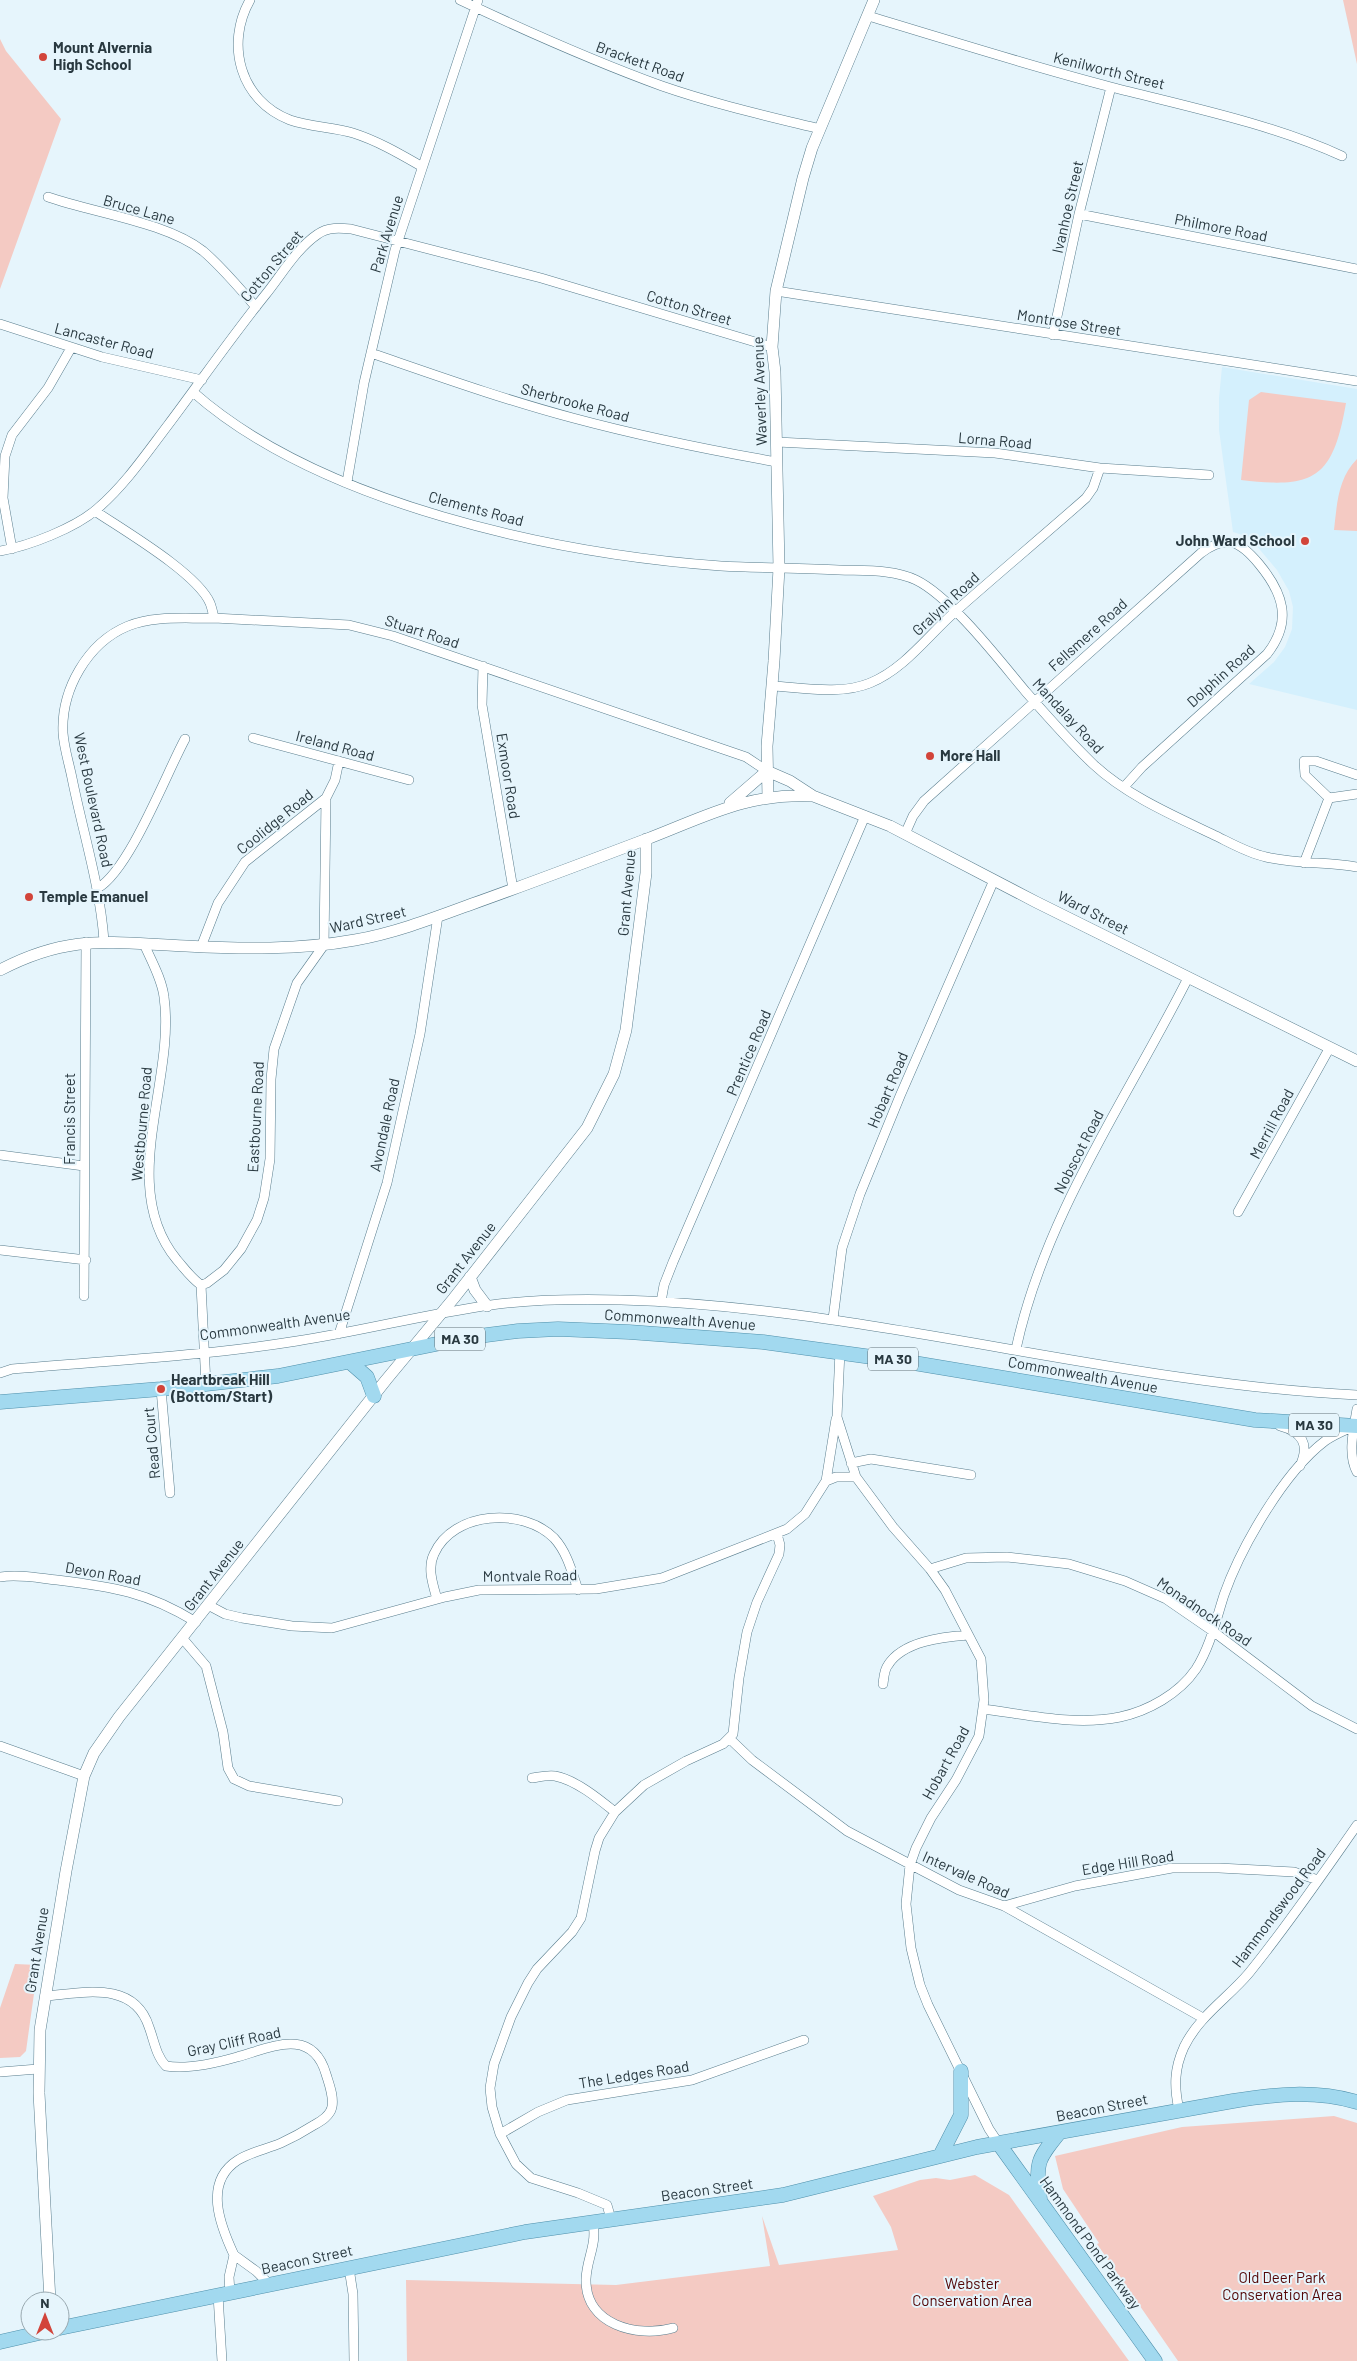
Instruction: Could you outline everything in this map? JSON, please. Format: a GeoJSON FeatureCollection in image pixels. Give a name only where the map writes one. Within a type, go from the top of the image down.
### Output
{"type":"FeatureCollection","features":[{"type":"Feature","properties":{"kind":"main road","name":"Commonwealth Avenue"},"geometry":{"type":"LineString","coordinates":[[0,1402],[161,1389],[278,1376],[496,1333],[558,1329],[688,1335],[840,1351],[1255,1420],[1356,1426]]}},
{"type":"Feature","properties":{"kind":"main road"},"geometry":{"type":"LineString","coordinates":[[351,1363],[367,1378],[374,1396]]}},
{"type":"Feature","properties":{"kind":"main road"},"geometry":{"type":"LineString","coordinates":[[940,2156],[960,2117],[961,2071]]}},
{"type":"Feature","properties":{"kind":"main road","name":"Beacon Street"},"geometry":{"type":"LineString","coordinates":[[70,2326],[516,2233],[783,2195],[940,2156],[1179,2110],[1285,2094],[1314,2094],[1357,2102]]}},
{"type":"Feature","properties":{"kind":"main road"},"geometry":{"type":"LineString","coordinates":[[1040,2202],[1038,2163],[1059,2133]]}},
{"type":"Feature","properties":{"kind":"main road","name":"Hammond Pond Parkway"},"geometry":{"type":"LineString","coordinates":[[1000,2144],[1155,2361]]}},
{"type":"Feature","properties":{"kind":"main road"},"geometry":{"type":"LineString","coordinates":[[0,2342],[20,2337]]}},
{"type":"Feature","properties":{"kind":"street"},"geometry":{"type":"LineString","coordinates":[[250,0],[243,14],[240,27],[239,62],[250,88],[267,107],[292,121],[360,136],[395,151],[422,166]]}},
{"type":"Feature","properties":{"kind":"street","name":"Brackett Road"},"geometry":{"type":"LineString","coordinates":[[460,0],[477,4],[588,58],[664,86],[734,107],[820,129]]}},
{"type":"Feature","properties":{"kind":"street","name":"Waverley Avenue"},"geometry":{"type":"LineString","coordinates":[[768,798],[766,771],[779,568],[775,372],[772,347],[776,291],[803,178],[820,129],[874,0]]}},
{"type":"Feature","properties":{"kind":"street","name":"Park Avenue"},"geometry":{"type":"LineString","coordinates":[[347,482],[371,353],[398,241],[477,4]]}},
{"type":"Feature","properties":{"kind":"street","name":"Kenilworth Street"},"geometry":{"type":"LineString","coordinates":[[868,16],[1111,87],[1189,105],[1306,140],[1342,156]]}},
{"type":"Feature","properties":{"kind":"street","name":"Ivanhoe Street"},"geometry":{"type":"LineString","coordinates":[[1053,335],[1079,214],[1111,87]]}},
{"type":"Feature","properties":{"kind":"street","name":"Bruce Lane"},"geometry":{"type":"LineString","coordinates":[[48,197],[164,230],[183,239],[203,251],[256,306]]}},
{"type":"Feature","properties":{"kind":"street","name":"Philmore Road"},"geometry":{"type":"LineString","coordinates":[[1079,214],[1357,270]]}},
{"type":"Feature","properties":{"kind":"street","name":"Cotton Street"},"geometry":{"type":"LineString","coordinates":[[0,550],[12,549],[32,543],[95,511],[110,497],[138,465],[256,306],[305,244],[320,233],[336,228],[351,229],[568,286],[772,347]]}},
{"type":"Feature","properties":{"kind":"street","name":"Montrose Street"},"geometry":{"type":"LineString","coordinates":[[776,291],[1357,381]]}},
{"type":"Feature","properties":{"kind":"street","name":"Lancaster Road"},"geometry":{"type":"LineString","coordinates":[[0,324],[102,357],[202,380]]}},
{"type":"Feature","properties":{"kind":"street"},"geometry":{"type":"LineString","coordinates":[[12,549],[3,498],[5,456],[12,435],[48,388],[71,348]]}},
{"type":"Feature","properties":{"kind":"street","name":"Sherbrooke Road"},"geometry":{"type":"LineString","coordinates":[[371,353],[451,381],[575,419],[719,452],[777,462]]}},
{"type":"Feature","properties":{"kind":"street","name":"Clements Road"},"geometry":{"type":"LineString","coordinates":[[193,392],[215,411],[273,449],[347,482],[411,505],[477,525],[571,546],[663,560],[779,568]]}},
{"type":"Feature","properties":{"kind":"street","name":"Lorna Road"},"geometry":{"type":"LineString","coordinates":[[777,442],[995,453],[1100,468],[1209,475]]}},
{"type":"Feature","properties":{"kind":"street","name":"Gralynn Road"},"geometry":{"type":"LineString","coordinates":[[772,686],[838,689],[870,683],[912,654],[955,611],[1086,498],[1093,488],[1100,468]]}},
{"type":"Feature","properties":{"kind":"street"},"geometry":{"type":"LineString","coordinates":[[95,511],[169,561],[194,584],[209,602],[214,618]]}},
{"type":"Feature","properties":{"kind":"street","name":"Fellsmere Road"},"geometry":{"type":"LineString","coordinates":[[905,834],[913,816],[924,801],[1201,553],[1222,542],[1240,545]]}},
{"type":"Feature","properties":{"kind":"street","name":"Dolphin Road"},"geometry":{"type":"LineString","coordinates":[[1124,787],[1142,767],[1268,654],[1276,641],[1283,615],[1278,591],[1270,578],[1240,545]]}},
{"type":"Feature","properties":{"kind":"street","name":"Mandalay Road"},"geometry":{"type":"LineString","coordinates":[[779,568],[888,572],[915,579],[930,588],[955,611],[1034,702],[1095,766],[1124,787],[1161,808],[1253,853],[1304,863],[1357,867]]}},
{"type":"Feature","properties":{"kind":"street","name":"Stuart Road"},"geometry":{"type":"LineString","coordinates":[[214,618],[349,625],[393,636],[746,757],[766,771]]}},
{"type":"Feature","properties":{"kind":"street","name":"West Boulevard Road"},"geometry":{"type":"LineString","coordinates":[[104,941],[98,888],[63,733],[72,684],[85,660],[106,639],[128,626],[162,619],[214,618]]}},
{"type":"Feature","properties":{"kind":"street","name":"Exmoor Road"},"geometry":{"type":"LineString","coordinates":[[483,666],[482,705],[513,889]]}},
{"type":"Feature","properties":{"kind":"street","name":"Ireland Road"},"geometry":{"type":"LineString","coordinates":[[253,738],[409,780]]}},
{"type":"Feature","properties":{"kind":"street"},"geometry":{"type":"LineString","coordinates":[[98,888],[109,880],[120,865],[149,814],[185,739]]}},
{"type":"Feature","properties":{"kind":"street"},"geometry":{"type":"LineString","coordinates":[[1329,798],[1305,775],[1304,761],[1316,761],[1357,774]]}},
{"type":"Feature","properties":{"kind":"street"},"geometry":{"type":"LineString","coordinates":[[324,945],[326,798],[335,780],[339,762]]}},
{"type":"Feature","properties":{"kind":"street","name":"Ward Street"},"geometry":{"type":"LineString","coordinates":[[726,806],[766,771],[790,781],[813,796],[866,816],[905,834],[1329,1049],[1357,1061]]}},
{"type":"Feature","properties":{"kind":"street"},"geometry":{"type":"LineString","coordinates":[[1329,798],[1357,794]]}},
{"type":"Feature","properties":{"kind":"street","name":"Ward Street"},"geometry":{"type":"LineString","coordinates":[[0,970],[44,951],[86,942],[104,941],[201,947],[324,945],[398,930],[646,839],[726,806],[768,798],[813,796]]}},
{"type":"Feature","properties":{"kind":"street","name":"Coolidge Road"},"geometry":{"type":"LineString","coordinates":[[201,947],[218,903],[245,862],[326,798]]}},
{"type":"Feature","properties":{"kind":"street"},"geometry":{"type":"LineString","coordinates":[[1304,863],[1329,798]]}},
{"type":"Feature","properties":{"kind":"street","name":"Prentice Road"},"geometry":{"type":"LineString","coordinates":[[661,1302],[664,1285],[673,1262],[866,816]]}},
{"type":"Feature","properties":{"kind":"street","name":"Grant Avenue"},"geometry":{"type":"LineString","coordinates":[[49,2291],[38,2069],[40,2030],[84,1776],[94,1753],[119,1717],[470,1278],[587,1128],[614,1074],[630,1004],[646,873],[646,839]]}},
{"type":"Feature","properties":{"kind":"street","name":"Hobart Road"},"geometry":{"type":"LineString","coordinates":[[834,1319],[842,1248],[860,1194],[900,1096],[994,880]]}},
{"type":"Feature","properties":{"kind":"street","name":"Avondale Road"},"geometry":{"type":"LineString","coordinates":[[339,1334],[387,1183],[420,1034],[438,916]]}},
{"type":"Feature","properties":{"kind":"street","name":"Francis Street"},"geometry":{"type":"LineString","coordinates":[[84,1296],[86,1260],[84,1166],[86,942]]}},
{"type":"Feature","properties":{"kind":"street","name":"Westbourne Road"},"geometry":{"type":"LineString","coordinates":[[144,944],[163,990],[165,1006],[164,1049],[150,1180],[152,1206],[159,1230],[171,1253],[193,1279],[201,1285]]}},
{"type":"Feature","properties":{"kind":"street","name":"Eastbourne Road"},"geometry":{"type":"LineString","coordinates":[[201,1285],[207,1283],[224,1270],[241,1249],[261,1209],[270,1159],[271,1078],[274,1049],[297,983],[324,945]]}},
{"type":"Feature","properties":{"kind":"street","name":"Nobscot Road"},"geometry":{"type":"LineString","coordinates":[[1016,1349],[1028,1303],[1054,1233],[1072,1194],[1188,978]]}},
{"type":"Feature","properties":{"kind":"street","name":"Merrill Road"},"geometry":{"type":"LineString","coordinates":[[1238,1212],[1329,1049]]}},
{"type":"Feature","properties":{"kind":"street"},"geometry":{"type":"LineString","coordinates":[[0,1155],[84,1166]]}},
{"type":"Feature","properties":{"kind":"street"},"geometry":{"type":"LineString","coordinates":[[0,1250],[86,1260]]}},
{"type":"Feature","properties":{"kind":"street"},"geometry":{"type":"LineString","coordinates":[[470,1278],[475,1290],[488,1306]]}},
{"type":"Feature","properties":{"kind":"street"},"geometry":{"type":"LineString","coordinates":[[201,1285],[206,1384]]}},
{"type":"Feature","properties":{"kind":"street","name":"Commonwealth Avenue"},"geometry":{"type":"LineString","coordinates":[[0,1373],[12,1369],[257,1347],[339,1334],[488,1306],[567,1299],[661,1302],[834,1319],[1231,1384],[1357,1396]]}},
{"type":"Feature","properties":{"kind":"street","name":"Hobart Road"},"geometry":{"type":"LineString","coordinates":[[840,1351],[837,1417],[856,1478],[893,1527],[930,1569],[945,1590],[981,1659],[984,1709],[982,1726],[974,1747],[923,1833],[910,1865],[906,1904],[907,1924],[916,1967],[928,2005],[989,2129],[1000,2144]]}},
{"type":"Feature","properties":{"kind":"street","name":"Read Court"},"geometry":{"type":"LineString","coordinates":[[161,1389],[170,1493]]}},
{"type":"Feature","properties":{"kind":"street"},"geometry":{"type":"LineString","coordinates":[[1357,1408],[1352,1457],[1357,1472]]}},
{"type":"Feature","properties":{"kind":"street","name":"Montvale Road"},"geometry":{"type":"LineString","coordinates":[[208,1605],[225,1614],[242,1618],[300,1627],[332,1628],[462,1593],[506,1588],[578,1590],[605,1588],[662,1578],[777,1534],[801,1519],[826,1481],[837,1417]]}},
{"type":"Feature","properties":{"kind":"street"},"geometry":{"type":"LineString","coordinates":[[1255,1420],[1289,1428],[1298,1434],[1304,1450],[1298,1470]]}},
{"type":"Feature","properties":{"kind":"street"},"geometry":{"type":"LineString","coordinates":[[984,1709],[1082,1720],[1120,1717],[1137,1712],[1160,1701],[1187,1680],[1196,1669],[1214,1632],[1224,1595],[1242,1554],[1264,1515],[1298,1470],[1327,1440],[1356,1426]]}},
{"type":"Feature","properties":{"kind":"street"},"geometry":{"type":"LineString","coordinates":[[851,1463],[871,1459],[971,1475]]}},
{"type":"Feature","properties":{"kind":"street"},"geometry":{"type":"LineString","coordinates":[[826,1481],[836,1477],[856,1478]]}},
{"type":"Feature","properties":{"kind":"street"},"geometry":{"type":"LineString","coordinates":[[438,1599],[431,1569],[434,1554],[440,1545],[455,1530],[494,1518],[516,1519],[547,1532],[562,1549],[578,1590]]}},
{"type":"Feature","properties":{"kind":"street"},"geometry":{"type":"LineString","coordinates":[[611,2219],[607,2205],[526,2175],[511,2157],[500,2134],[492,2107],[490,2088],[499,2050],[511,2017],[528,1983],[537,1969],[572,1932],[581,1918],[599,1838],[615,1812],[644,1786],[730,1739],[735,1726],[739,1678],[747,1632],[757,1602],[779,1554],[780,1545],[777,1534]]}},
{"type":"Feature","properties":{"kind":"street","name":"Monadnock Road"},"geometry":{"type":"LineString","coordinates":[[930,1569],[953,1561],[977,1557],[1038,1559],[1069,1564],[1105,1574],[1146,1589],[1166,1599],[1214,1632],[1312,1706],[1357,1729]]}},
{"type":"Feature","properties":{"kind":"street","name":"Devon Road"},"geometry":{"type":"LineString","coordinates":[[0,1577],[23,1576],[115,1588],[152,1598],[196,1622]]}},
{"type":"Feature","properties":{"kind":"street"},"geometry":{"type":"LineString","coordinates":[[882,1684],[888,1663],[904,1650],[948,1636],[968,1635]]}},
{"type":"Feature","properties":{"kind":"street"},"geometry":{"type":"LineString","coordinates":[[183,1639],[206,1666],[223,1732],[228,1768],[234,1779],[249,1786],[338,1800]]}},
{"type":"Feature","properties":{"kind":"street","name":"Intervale Road"},"geometry":{"type":"LineString","coordinates":[[730,1739],[752,1760],[831,1820],[910,1865],[959,1890],[1004,1906],[1204,2018]]}},
{"type":"Feature","properties":{"kind":"street"},"geometry":{"type":"LineString","coordinates":[[0,1746],[84,1776]]}},
{"type":"Feature","properties":{"kind":"street"},"geometry":{"type":"LineString","coordinates":[[532,1778],[550,1776],[564,1779],[602,1801],[615,1812]]}},
{"type":"Feature","properties":{"kind":"street","name":"Hammondswood Road"},"geometry":{"type":"LineString","coordinates":[[1179,2110],[1175,2088],[1177,2067],[1185,2046],[1204,2018],[1247,1975],[1357,1825]]}},
{"type":"Feature","properties":{"kind":"street","name":"Edge Hill Road"},"geometry":{"type":"LineString","coordinates":[[1004,1906],[1075,1886],[1172,1868],[1219,1868],[1294,1872],[1318,1880]]}},
{"type":"Feature","properties":{"kind":"street","name":"Gray Cliff Road"},"geometry":{"type":"LineString","coordinates":[[45,1996],[99,1992],[121,1995],[132,2001],[145,2013],[158,2054],[166,2066],[176,2068],[228,2060],[282,2044],[296,2044],[308,2048],[322,2061],[332,2101],[332,2109],[326,2116],[296,2136],[239,2159],[229,2167],[220,2181],[216,2195],[219,2218],[234,2255]]}},
{"type":"Feature","properties":{"kind":"street","name":"The Ledges Road"},"geometry":{"type":"LineString","coordinates":[[500,2134],[538,2112],[567,2100],[692,2080],[804,2040]]}},
{"type":"Feature","properties":{"kind":"street"},"geometry":{"type":"LineString","coordinates":[[0,2072],[38,2069]]}},
{"type":"Feature","properties":{"kind":"street"},"geometry":{"type":"LineString","coordinates":[[593,2222],[594,2246],[587,2271],[586,2285],[590,2299],[598,2311],[615,2325],[639,2333],[673,2328]]}},
{"type":"Feature","properties":{"kind":"street"},"geometry":{"type":"LineString","coordinates":[[222,2361],[224,2294],[234,2255],[256,2271],[269,2284]]}},
{"type":"Feature","properties":{"kind":"street"},"geometry":{"type":"LineString","coordinates":[[349,2268],[353,2294],[354,2361]]}},
{"type":"Feature","properties":{"kind":"shaded area","name":"John Ward School"},"geometry":{"type":"Polygon","coordinates":[[[1222,367],[1357,389],[1357,710],[1249,684],[1274,662],[1285,647],[1292,629],[1293,607],[1289,591],[1277,570],[1249,537],[1233,532],[1219,430],[1219,398],[1222,367]]]}},
{"type":"Feature","properties":{"kind":"green space"},"geometry":{"type":"Polygon","coordinates":[[[1343,0],[1357,0],[1357,64],[1343,0]]]}},
{"type":"Feature","properties":{"kind":"green space"},"geometry":{"type":"Polygon","coordinates":[[[0,39],[6,51],[61,119],[0,289],[0,39]]]}},
{"type":"Feature","properties":{"kind":"green space"},"geometry":{"type":"Polygon","coordinates":[[[1261,392],[1346,403],[1335,448],[1327,463],[1316,473],[1303,479],[1287,482],[1241,480],[1249,400],[1261,392]]]}},
{"type":"Feature","properties":{"kind":"green space"},"geometry":{"type":"Polygon","coordinates":[[[1357,459],[1357,531],[1334,530],[1342,483],[1357,459]]]}},
{"type":"Feature","properties":{"kind":"green space"},"geometry":{"type":"Polygon","coordinates":[[[15,1964],[38,1965],[26,2051],[20,2057],[0,2058],[0,2008],[15,1964]]]}},
{"type":"Feature","properties":{"kind":"green space","name":"Old Deer Park Conservation Area"},"geometry":{"type":"Polygon","coordinates":[[[1334,2116],[1357,2123],[1357,2361],[1178,2361],[1097,2244],[1099,2243],[1063,2189],[1055,2156],[1182,2127],[1334,2116]]]}},
{"type":"Feature","properties":{"kind":"green space","name":"Webster Conservation Area"},"geometry":{"type":"Polygon","coordinates":[[[975,2175],[1009,2195],[1129,2361],[407,2361],[406,2280],[616,2285],[770,2266],[762,2216],[779,2265],[898,2250],[891,2227],[873,2196],[920,2180],[936,2178],[950,2180],[975,2175]]]}},
{"type":"Feature","properties":{"kind":"place","name":"Mount Alvernia High School"},"geometry":{"type":"Point","coordinates":[43,57]}},
{"type":"Feature","properties":{"kind":"place","name":"John Ward School"},"geometry":{"type":"Point","coordinates":[1305,541]}},
{"type":"Feature","properties":{"kind":"place","name":"More Hall"},"geometry":{"type":"Point","coordinates":[930,756]}},
{"type":"Feature","properties":{"kind":"place","name":"Temple Emanuel"},"geometry":{"type":"Point","coordinates":[29,897]}},
{"type":"Feature","properties":{"kind":"place","name":"Heartbreak Hill (Bottom/Start)"},"geometry":{"type":"Point","coordinates":[161,1389]}}]}
